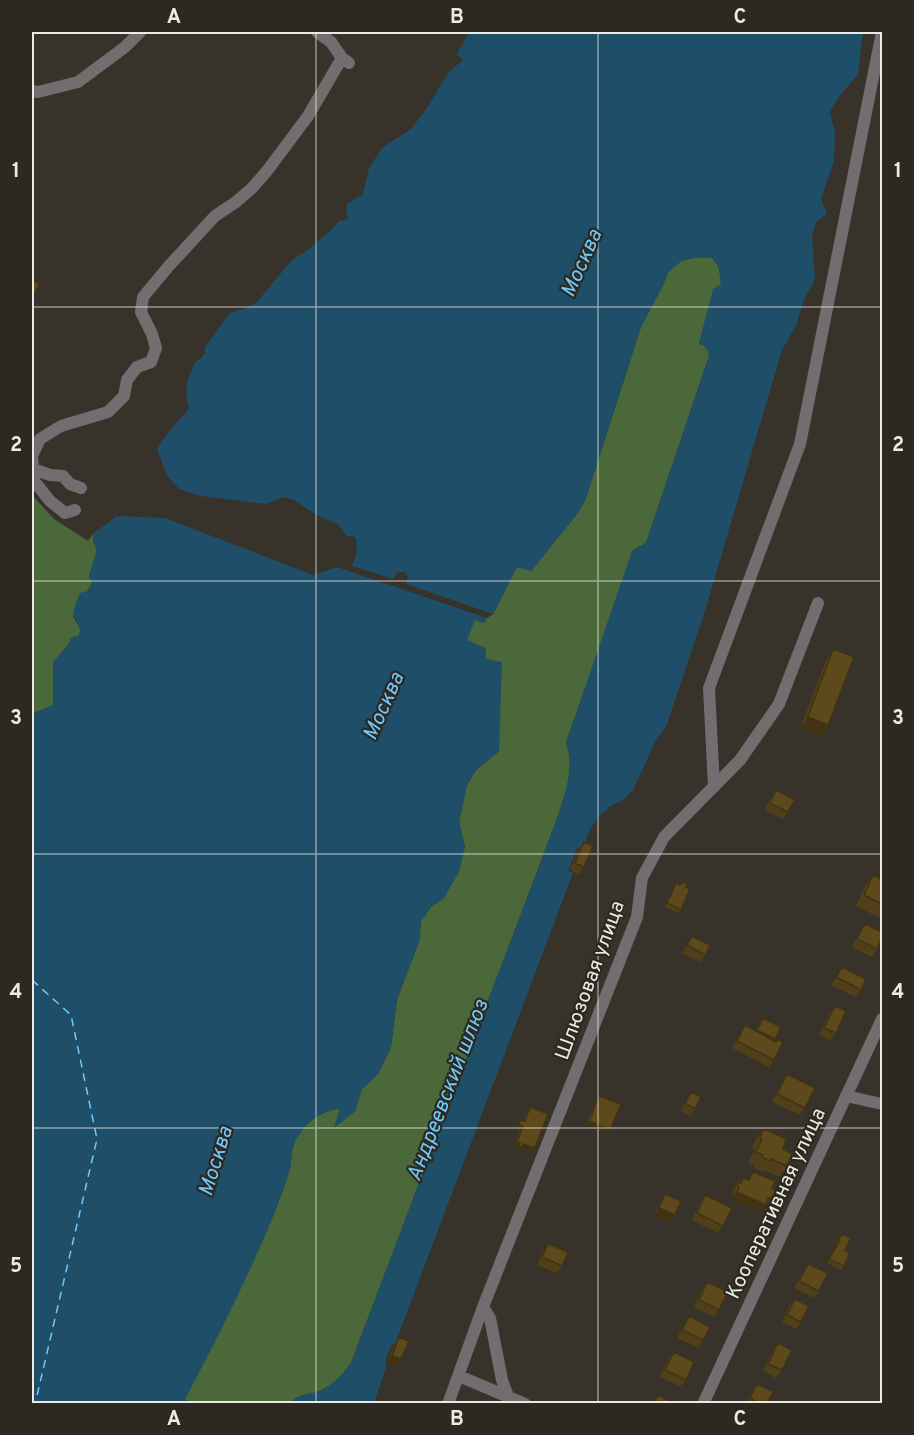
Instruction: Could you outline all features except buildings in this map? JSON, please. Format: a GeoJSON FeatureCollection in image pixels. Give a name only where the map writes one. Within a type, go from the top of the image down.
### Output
{"type":"FeatureCollection","features":[{"type":"Feature","properties":{"kind":"street"},"geometry":{"type":"LineString","coordinates":[[32,91],[38,92],[78,82],[125,47],[140,32]]}},
{"type":"Feature","properties":{"kind":"street"},"geometry":{"type":"LineString","coordinates":[[75,510],[65,513],[50,501],[34,481],[32,456],[40,439],[61,426],[108,412],[124,396],[127,380],[137,368],[152,362],[156,348],[141,312],[143,297],[215,216],[236,202],[267,171],[345,61],[331,42],[317,32]]}},
{"type":"Feature","properties":{"kind":"street"},"geometry":{"type":"LineString","coordinates":[[714,787],[709,688],[800,444],[882,32]]}},
{"type":"Feature","properties":{"kind":"street"},"geometry":{"type":"LineString","coordinates":[[33,469],[50,475],[63,476],[70,484],[81,488]]}},
{"type":"Feature","properties":{"kind":"street","name":"Шлюзовая улица"},"geometry":{"type":"LineString","coordinates":[[448,1404],[483,1307],[637,917],[642,878],[664,837],[740,760],[779,704],[818,603]]}},
{"type":"Feature","properties":{"kind":"street","name":"Кооперативная улица"},"geometry":{"type":"LineString","coordinates":[[703,1404],[882,1019]]}},
{"type":"Feature","properties":{"kind":"street"},"geometry":{"type":"LineString","coordinates":[[846,1096],[882,1104]]}},
{"type":"Feature","properties":{"kind":"street"},"geometry":{"type":"LineString","coordinates":[[483,1307],[490,1318],[502,1380],[508,1396]]}},
{"type":"Feature","properties":{"kind":"street"},"geometry":{"type":"LineString","coordinates":[[459,1376],[525,1404]]}},
{"type":"Feature","properties":{"kind":"green space"},"geometry":{"type":"Polygon","coordinates":[[[693,258],[712,258],[720,273],[721,284],[699,344],[707,348],[709,356],[646,543],[635,549],[566,742],[570,770],[558,816],[351,1363],[326,1388],[298,1397],[291,1403],[186,1403],[186,1397],[233,1305],[275,1211],[291,1164],[297,1137],[315,1118],[340,1108],[335,1127],[355,1111],[362,1089],[378,1074],[391,1047],[397,999],[419,942],[421,921],[431,907],[444,898],[465,847],[459,821],[467,785],[476,770],[499,751],[486,659],[466,640],[475,620],[484,623],[493,614],[515,570],[518,567],[531,571],[585,501],[641,327],[668,272],[681,261],[693,258]]]}},
{"type":"Feature","properties":{"kind":"green space"},"geometry":{"type":"Polygon","coordinates":[[[32,495],[54,519],[88,541],[93,534],[97,550],[89,576],[92,583],[73,616],[81,630],[78,636],[71,638],[69,644],[53,662],[53,705],[34,713],[32,721],[32,495]]]}},
{"type":"Feature","properties":{"kind":"water","name":"Москва"},"geometry":{"type":"Polygon","coordinates":[[[469,32],[863,32],[858,75],[840,95],[830,111],[835,134],[834,161],[821,199],[827,214],[816,222],[812,236],[815,280],[804,299],[796,326],[782,350],[705,611],[666,727],[656,740],[633,790],[623,800],[612,805],[600,815],[590,829],[583,848],[577,848],[568,871],[573,873],[395,1344],[392,1344],[385,1362],[387,1364],[374,1403],[291,1403],[298,1397],[326,1388],[351,1363],[558,816],[570,771],[566,743],[632,551],[646,543],[709,356],[706,348],[699,343],[713,289],[721,284],[718,264],[712,258],[693,258],[681,261],[668,272],[641,327],[585,501],[531,571],[518,567],[515,570],[493,614],[406,584],[408,576],[405,572],[398,572],[393,579],[352,566],[357,552],[356,538],[347,536],[337,524],[318,516],[294,500],[283,497],[266,504],[201,496],[179,489],[167,475],[158,447],[189,407],[186,395],[188,379],[195,362],[202,358],[205,347],[230,313],[256,303],[292,260],[309,249],[339,221],[348,219],[347,204],[363,194],[369,168],[382,148],[411,129],[448,73],[463,60],[457,54],[469,32]]]}},
{"type":"Feature","properties":{"kind":"water","name":"Москва"},"geometry":{"type":"Polygon","coordinates":[[[117,516],[165,518],[313,575],[337,567],[487,618],[484,623],[475,620],[467,640],[486,648],[486,659],[502,662],[499,751],[476,770],[467,785],[459,821],[465,847],[459,872],[444,898],[431,907],[421,921],[419,942],[397,999],[391,1047],[378,1074],[362,1089],[355,1111],[334,1128],[340,1108],[326,1112],[310,1122],[295,1141],[291,1164],[275,1212],[233,1305],[186,1397],[186,1403],[32,1403],[32,721],[34,713],[53,705],[53,662],[69,644],[71,638],[78,636],[81,630],[74,612],[75,604],[80,593],[88,591],[92,583],[89,576],[97,550],[93,534],[117,516]]]}},
{"type":"Feature","properties":{"kind":"ferry route"},"geometry":{"type":"LineString","coordinates":[[32,980],[71,1015],[97,1139],[35,1404]]}},
{"type":"Feature","properties":{"kind":"water label","name":"Андреевский шлюз"},"geometry":{"type":"Point","coordinates":[447,1090]}}]}
